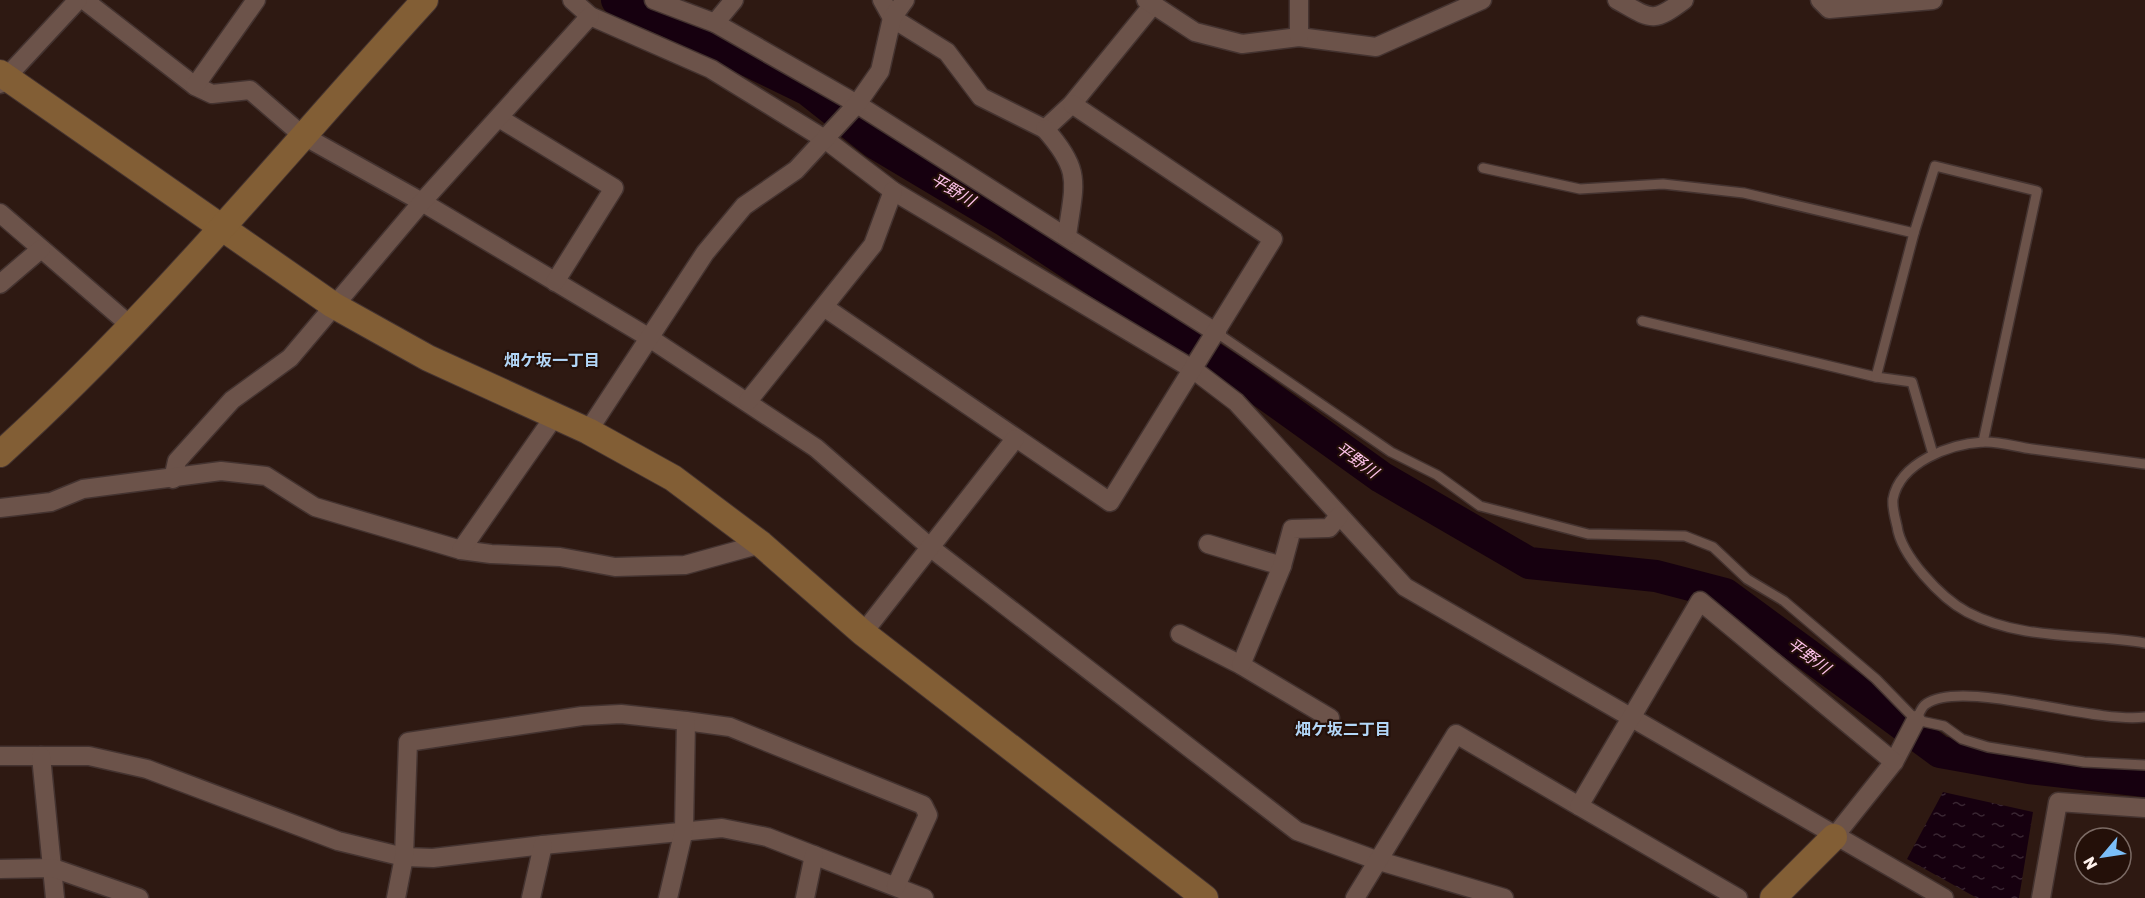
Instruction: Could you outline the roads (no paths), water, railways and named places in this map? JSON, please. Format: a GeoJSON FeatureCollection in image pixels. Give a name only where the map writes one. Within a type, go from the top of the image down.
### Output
{"type":"FeatureCollection","features":[{"type":"Feature","properties":{"kind":"street"},"geometry":{"type":"LineString","coordinates":[[78,0],[2,78],[223,227],[333,305],[428,358],[588,431],[674,478],[761,544],[863,633],[1205,898]]}},
{"type":"Feature","properties":{"kind":"street"},"geometry":{"type":"LineString","coordinates":[[84,0],[195,86],[212,94],[250,90],[302,135],[422,202],[648,337],[748,401],[816,448],[931,548],[1297,831],[1376,860],[1504,898]]}},
{"type":"Feature","properties":{"kind":"street"},"geometry":{"type":"LineString","coordinates":[[195,86],[256,0]]}},
{"type":"Feature","properties":{"kind":"street"},"geometry":{"type":"LineString","coordinates":[[0,454],[61,398],[131,326],[223,227],[302,135],[425,0]]}},
{"type":"Feature","properties":{"kind":"street"},"geometry":{"type":"LineString","coordinates":[[572,0],[590,16],[711,69],[826,140],[893,191],[1194,370],[1236,402],[1405,587],[1834,837],[1944,898]]}},
{"type":"Feature","properties":{"kind":"street"},"geometry":{"type":"LineString","coordinates":[[654,0],[714,23],[857,105],[1217,333]]}},
{"type":"Feature","properties":{"kind":"street"},"geometry":{"type":"LineString","coordinates":[[714,23],[734,0]]}},
{"type":"Feature","properties":{"kind":"street"},"geometry":{"type":"LineString","coordinates":[[882,0],[892,18],[947,52],[981,97],[1045,129],[1066,153],[1074,180],[1066,236]]}},
{"type":"Feature","properties":{"kind":"street"},"geometry":{"type":"LineString","coordinates":[[588,431],[705,253],[744,206],[796,170],[857,105],[880,71],[892,18],[906,0]]}},
{"type":"Feature","properties":{"kind":"street"},"geometry":{"type":"LineString","coordinates":[[1299,0],[1299,37]]}},
{"type":"Feature","properties":{"kind":"street"},"geometry":{"type":"LineString","coordinates":[[1045,129],[1072,104],[1149,3],[1195,32],[1242,44],[1299,37],[1376,47],[1482,0]]}},
{"type":"Feature","properties":{"kind":"street"},"geometry":{"type":"LineString","coordinates":[[1617,0],[1648,17],[1664,15],[1684,0]]}},
{"type":"Feature","properties":{"kind":"street"},"geometry":{"type":"LineString","coordinates":[[1820,0],[1829,9],[1933,0]]}},
{"type":"Feature","properties":{"kind":"street"},"geometry":{"type":"LineString","coordinates":[[173,479],[177,461],[232,400],[290,358],[422,202],[590,16]]}},
{"type":"Feature","properties":{"kind":"street"},"geometry":{"type":"LineString","coordinates":[[824,308],[1110,502],[1217,333],[1273,239],[1072,104]]}},
{"type":"Feature","properties":{"kind":"street"},"geometry":{"type":"LineString","coordinates":[[499,118],[614,188],[555,282]]}},
{"type":"Feature","properties":{"kind":"street"},"geometry":{"type":"LineString","coordinates":[[748,401],[873,245],[893,191]]}},
{"type":"Feature","properties":{"kind":"street"},"geometry":{"type":"LineString","coordinates":[[0,213],[131,326]]}},
{"type":"Feature","properties":{"kind":"street"},"geometry":{"type":"LineString","coordinates":[[0,284],[41,249]]}},
{"type":"Feature","properties":{"kind":"street"},"geometry":{"type":"LineString","coordinates":[[461,550],[554,417]]}},
{"type":"Feature","properties":{"kind":"street"},"geometry":{"type":"LineString","coordinates":[[863,633],[1015,439]]}},
{"type":"Feature","properties":{"kind":"street"},"geometry":{"type":"LineString","coordinates":[[0,508],[51,502],[83,489],[221,471],[266,476],[315,507],[461,550],[491,554],[560,557],[615,567],[685,565],[761,544]]}},
{"type":"Feature","properties":{"kind":"street"},"geometry":{"type":"LineString","coordinates":[[1241,665],[1282,566],[1292,529],[1329,528],[1339,516]]}},
{"type":"Feature","properties":{"kind":"street"},"geometry":{"type":"LineString","coordinates":[[1208,544],[1282,566]]}},
{"type":"Feature","properties":{"kind":"street"},"geometry":{"type":"LineString","coordinates":[[1579,806],[1700,601],[1894,762]]}},
{"type":"Feature","properties":{"kind":"street"},"geometry":{"type":"LineString","coordinates":[[1180,634],[1241,665],[1330,718]]}},
{"type":"Feature","properties":{"kind":"street"},"geometry":{"type":"LineString","coordinates":[[396,898],[404,857],[408,742],[582,716],[621,714],[730,727],[923,804],[928,815],[896,886]]}},
{"type":"Feature","properties":{"kind":"street"},"geometry":{"type":"LineString","coordinates":[[1773,898],[1834,837],[1894,762],[1916,720]]}},
{"type":"Feature","properties":{"kind":"street"},"geometry":{"type":"LineString","coordinates":[[668,898],[684,830],[686,721]]}},
{"type":"Feature","properties":{"kind":"street"},"geometry":{"type":"LineString","coordinates":[[1355,898],[1376,860],[1455,734],[1738,898]]}},
{"type":"Feature","properties":{"kind":"street"},"geometry":{"type":"LineString","coordinates":[[0,756],[89,756],[147,769],[338,841],[404,857],[433,858],[543,844],[722,828],[767,837],[924,898]]}},
{"type":"Feature","properties":{"kind":"street"},"geometry":{"type":"LineString","coordinates":[[41,756],[55,898]]}},
{"type":"Feature","properties":{"kind":"street"},"geometry":{"type":"LineString","coordinates":[[2041,898],[2058,802],[2145,808]]}},
{"type":"Feature","properties":{"kind":"street"},"geometry":{"type":"LineString","coordinates":[[531,898],[543,844]]}},
{"type":"Feature","properties":{"kind":"street"},"geometry":{"type":"LineString","coordinates":[[805,898],[814,855]]}},
{"type":"Feature","properties":{"kind":"street"},"geometry":{"type":"LineString","coordinates":[[0,869],[52,868],[139,898]]}},
{"type":"Feature","properties":{"kind":"lane"},"geometry":{"type":"LineString","coordinates":[[1876,377],[1914,233],[1935,166],[2037,191],[1983,442]]}},
{"type":"Feature","properties":{"kind":"lane"},"geometry":{"type":"LineString","coordinates":[[1483,168],[1580,189],[1663,184],[1744,193],[1914,233]]}},
{"type":"Feature","properties":{"kind":"lane"},"geometry":{"type":"LineString","coordinates":[[1642,321],[1876,377],[1912,382],[1934,454]]}},
{"type":"Feature","properties":{"kind":"lane"},"geometry":{"type":"LineString","coordinates":[[1217,333],[1392,452],[1437,475],[1480,506],[1588,534],[1685,536],[1713,547],[1747,579],[1784,601],[1876,678],[1916,720],[1944,726],[1962,739],[1988,747],[2084,762],[2145,765]]}},
{"type":"Feature","properties":{"kind":"lane"},"geometry":{"type":"LineString","coordinates":[[2145,464],[1983,442],[1934,454],[1920,461],[1902,477],[1893,500],[1897,530],[1913,559],[1936,589],[1967,612],[2006,626],[2060,637],[2145,643]]}},
{"type":"Feature","properties":{"kind":"lane"},"geometry":{"type":"LineString","coordinates":[[1916,720],[1924,705],[1941,698],[1964,694],[2078,713],[2145,717]]}},
{"type":"Feature","properties":{"kind":"water"},"geometry":{"type":"Polygon","coordinates":[[[1943,792],[2033,812],[2019,898],[1977,898],[1907,859],[1943,792]]]}},
{"type":"Feature","properties":{"kind":"waterway","name":"平野川"},"geometry":{"type":"LineString","coordinates":[[617,0],[667,21],[808,90],[875,143],[1004,220],[1236,373],[1381,477],[1529,563],[1656,576],[1725,594],[1940,752],[2029,768],[2145,781]]}},
{"type":"Feature","properties":{"kind":"district","name":"畑ケ坂一丁目"},"geometry":{"type":"Point","coordinates":[552,360]}},
{"type":"Feature","properties":{"kind":"district","name":"畑ケ坂二丁目"},"geometry":{"type":"Point","coordinates":[1343,729]}}]}
